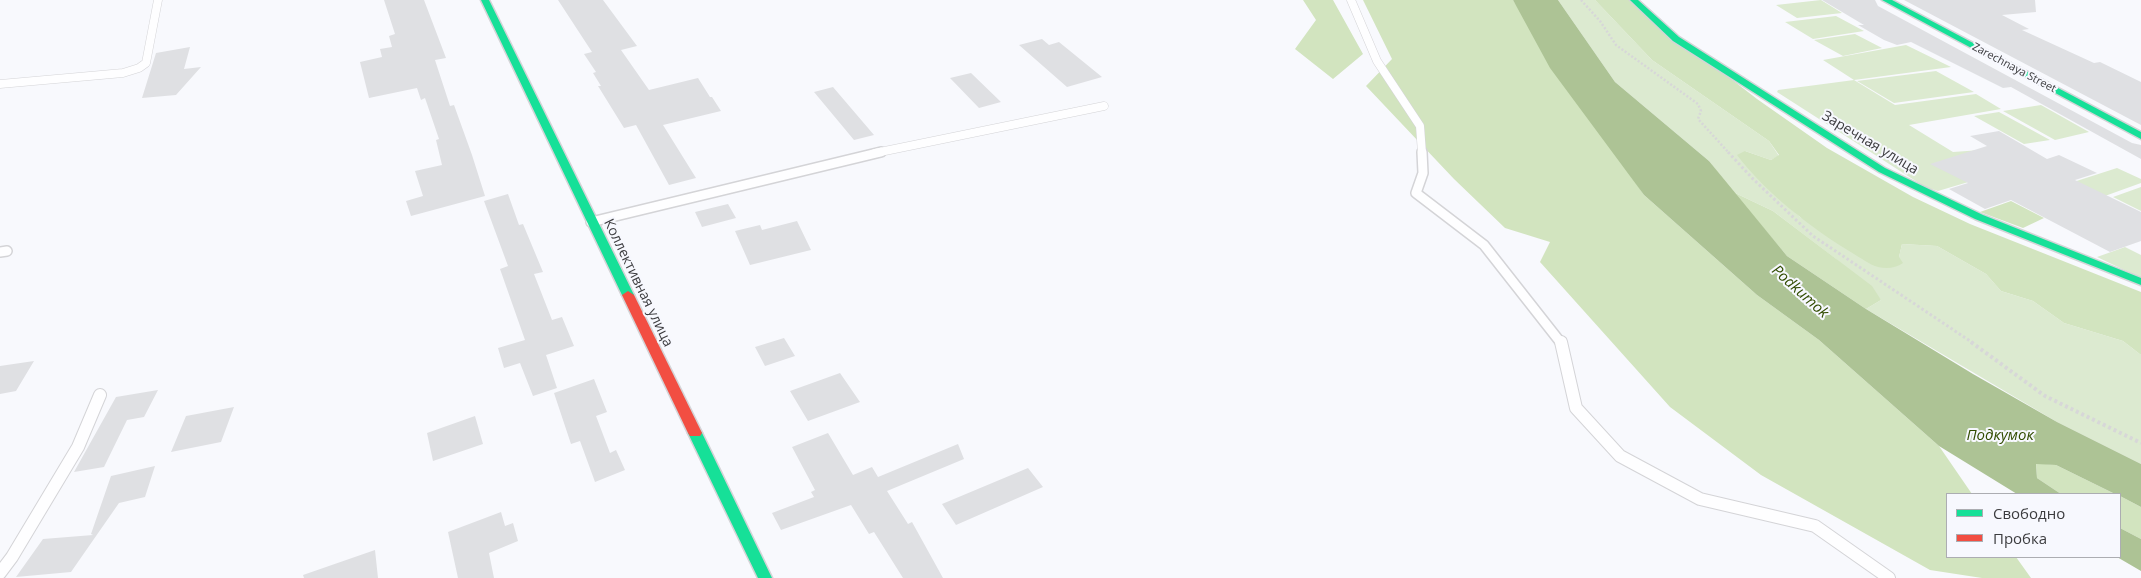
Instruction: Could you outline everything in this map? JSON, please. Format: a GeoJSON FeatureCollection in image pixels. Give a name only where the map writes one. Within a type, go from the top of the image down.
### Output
{"type":"FeatureCollection","features":[{"type":"Feature","properties":{"kind":"street","name":"Коллективная улица"},"geometry":{"type":"LineString","coordinates":[[485,0],[765,578]]}},
{"type":"Feature","properties":{"kind":"street","name":"Заречная улица"},"geometry":{"type":"LineString","coordinates":[[1634,0],[1676,39],[1882,170],[1979,217],[2141,282]]}},
{"type":"Feature","properties":{"kind":"street","name":"Zarechnaya Street"},"geometry":{"type":"LineString","coordinates":[[1886,0],[2141,136]]}},
{"type":"Feature","properties":{"kind":"lane"},"geometry":{"type":"LineString","coordinates":[[0,84],[123,73],[139,68],[146,63],[158,0]]}},
{"type":"Feature","properties":{"kind":"lane"},"geometry":{"type":"LineString","coordinates":[[1350,0],[1378,61],[1420,126],[1424,173],[1416,193],[1484,245],[1560,339],[1576,408],[1620,456],[1700,499],[1815,526],[1889,578]]}},
{"type":"Feature","properties":{"kind":"lane"},"geometry":{"type":"LineString","coordinates":[[592,222],[852,158],[1104,106]]}},
{"type":"Feature","properties":{"kind":"lane"},"geometry":{"type":"LineString","coordinates":[[0,573],[12,557],[78,447],[100,395]]}},
{"type":"Feature","properties":{"kind":"path"},"geometry":{"type":"LineString","coordinates":[[1581,0],[1600,21],[1616,45],[1698,104],[1701,111],[1698,119],[1710,133],[1753,179],[1813,236],[1957,331],[2045,396],[2141,443]]}},
{"type":"Feature","properties":{"kind":"shaded area"},"geometry":{"type":"Polygon","coordinates":[[[1303,0],[1333,0],[1363,54],[1333,79],[1295,49],[1316,20],[1303,0]]]}},
{"type":"Feature","properties":{"kind":"shaded area"},"geometry":{"type":"Polygon","coordinates":[[[1363,0],[1513,0],[1644,195],[1757,295],[1819,340],[1939,446],[1971,493],[1946,493],[1946,558],[2017,558],[2031,578],[1982,578],[1930,570],[1761,475],[1670,407],[1540,262],[1550,242],[1505,228],[1454,179],[1366,86],[1392,59],[1363,0]]]}},
{"type":"Feature","properties":{"kind":"shaded area"},"geometry":{"type":"Polygon","coordinates":[[[1558,0],[1595,0],[1652,60],[1769,141],[1779,156],[1771,160],[1745,151],[1778,197],[1800,217],[1899,257],[1902,244],[1937,246],[1986,274],[2001,291],[2033,301],[2064,323],[2123,341],[2141,355],[2141,464],[2057,422],[1866,309],[1881,300],[1836,259],[1773,211],[1733,192],[1709,161],[1615,82],[1558,0]]]}},
{"type":"Feature","properties":{"kind":"shaded area"},"geometry":{"type":"Polygon","coordinates":[[[1595,0],[1629,0],[1757,99],[1827,148],[1913,197],[1970,224],[2141,292],[2141,355],[2123,341],[2064,323],[2033,301],[2001,291],[1986,274],[1937,246],[1902,244],[1899,257],[1903,263],[1885,268],[1872,265],[1838,244],[1806,222],[1776,197],[1737,155],[1745,151],[1771,160],[1779,155],[1769,141],[1652,60],[1595,0]]]}},
{"type":"Feature","properties":{"kind":"shaded area"},"geometry":{"type":"Polygon","coordinates":[[[1821,0],[1842,13],[1797,18],[1776,5],[1821,0]]]}},
{"type":"Feature","properties":{"kind":"shaded area"},"geometry":{"type":"Polygon","coordinates":[[[1836,16],[1864,31],[1813,39],[1785,22],[1836,16]]]}},
{"type":"Feature","properties":{"kind":"shaded area"},"geometry":{"type":"Polygon","coordinates":[[[1855,34],[1882,48],[1843,56],[1814,40],[1855,34]]]}},
{"type":"Feature","properties":{"kind":"shaded area"},"geometry":{"type":"Polygon","coordinates":[[[1906,45],[1951,67],[1854,80],[1823,60],[1906,45]]]}},
{"type":"Feature","properties":{"kind":"shaded area"},"geometry":{"type":"Polygon","coordinates":[[[1936,71],[1974,92],[1894,103],[1857,81],[1936,71]]]}},
{"type":"Feature","properties":{"kind":"shaded area"},"geometry":{"type":"Polygon","coordinates":[[[1854,80],[1895,105],[1976,94],[2001,109],[1909,125],[1953,152],[2009,148],[2036,162],[1938,191],[1925,187],[1777,92],[1778,90],[1854,80]]]}},
{"type":"Feature","properties":{"kind":"shaded area"},"geometry":{"type":"Polygon","coordinates":[[[2041,105],[2089,132],[2055,140],[2003,111],[2041,105]]]}},
{"type":"Feature","properties":{"kind":"shaded area"},"geometry":{"type":"Polygon","coordinates":[[[1999,112],[2050,140],[2024,144],[1974,116],[1999,112]]]}},
{"type":"Feature","properties":{"kind":"shaded area"},"geometry":{"type":"Polygon","coordinates":[[[2117,168],[2141,179],[2141,183],[2091,201],[2061,186],[2117,168]]]}},
{"type":"Feature","properties":{"kind":"shaded area"},"geometry":{"type":"Polygon","coordinates":[[[2141,187],[2141,211],[2113,197],[2141,187]]]}},
{"type":"Feature","properties":{"kind":"shaded area"},"geometry":{"type":"Polygon","coordinates":[[[1733,192],[1773,211],[1872,286],[1881,300],[1866,309],[1787,256],[1733,192]]]}},
{"type":"Feature","properties":{"kind":"shaded area"},"geometry":{"type":"Polygon","coordinates":[[[2011,201],[2044,218],[2023,228],[1980,212],[2011,201]]]}},
{"type":"Feature","properties":{"kind":"shaded area"},"geometry":{"type":"Polygon","coordinates":[[[2125,247],[2141,255],[2141,278],[2097,257],[2125,247]]]}},
{"type":"Feature","properties":{"kind":"shaded area"},"geometry":{"type":"Polygon","coordinates":[[[2036,463],[2056,465],[2113,493],[2060,493],[2037,478],[2036,463]]]}},
{"type":"Feature","properties":{"kind":"shaded area"},"geometry":{"type":"Polygon","coordinates":[[[2121,497],[2141,507],[2141,539],[2121,529],[2121,497]]]}},
{"type":"Feature","properties":{"kind":"water","name":"Подкумок"},"geometry":{"type":"Polygon","coordinates":[[[1513,0],[1558,0],[1615,82],[1709,161],[1787,256],[1866,309],[1973,374],[2057,422],[2141,464],[2141,507],[2121,497],[2121,493],[2113,493],[2056,465],[2036,464],[2037,478],[2060,493],[2015,493],[1939,446],[1819,340],[1757,295],[1644,195],[1550,68],[1513,0]]]}},
{"type":"Feature","properties":{"kind":"water"},"geometry":{"type":"Polygon","coordinates":[[[2121,529],[2141,539],[2141,571],[2119,558],[2121,558],[2121,529]]]}},
{"type":"Feature","properties":{"kind":"building"},"geometry":{"type":"Polygon","coordinates":[[[384,0],[424,0],[446,58],[435,60],[450,106],[454,105],[485,196],[411,216],[406,201],[423,196],[415,171],[442,165],[436,140],[439,139],[425,98],[421,100],[417,88],[369,98],[360,62],[382,57],[380,49],[392,47],[389,36],[395,34],[384,0]]]}},
{"type":"Feature","properties":{"kind":"building"},"geometry":{"type":"Polygon","coordinates":[[[558,0],[603,0],[637,46],[621,50],[649,90],[698,78],[721,111],[663,125],[696,178],[669,185],[636,125],[624,128],[598,86],[601,86],[593,73],[596,72],[584,54],[592,52],[558,0]]]}},
{"type":"Feature","properties":{"kind":"building"},"geometry":{"type":"Polygon","coordinates":[[[1822,0],[1875,0],[1878,6],[2132,143],[2141,145],[2141,159],[2011,87],[2003,88],[1911,42],[1897,45],[1884,40],[1858,25],[1864,25],[1822,0]]]}},
{"type":"Feature","properties":{"kind":"building"},"geometry":{"type":"Polygon","coordinates":[[[1904,0],[2035,0],[2036,12],[2002,15],[2029,29],[2022,30],[2094,63],[2100,62],[2141,82],[2141,125],[1904,0]]]}},
{"type":"Feature","properties":{"kind":"building"},"geometry":{"type":"Polygon","coordinates":[[[1042,39],[1049,45],[1059,42],[1102,77],[1067,87],[1019,45],[1042,39]]]}},
{"type":"Feature","properties":{"kind":"building"},"geometry":{"type":"Polygon","coordinates":[[[190,47],[184,69],[201,67],[176,95],[142,98],[156,53],[190,47]]]}},
{"type":"Feature","properties":{"kind":"building"},"geometry":{"type":"Polygon","coordinates":[[[971,73],[1001,102],[979,108],[950,78],[971,73]]]}},
{"type":"Feature","properties":{"kind":"building"},"geometry":{"type":"Polygon","coordinates":[[[833,87],[874,135],[854,140],[814,92],[833,87]]]}},
{"type":"Feature","properties":{"kind":"building"},"geometry":{"type":"Polygon","coordinates":[[[1999,131],[2047,159],[2059,155],[2097,173],[2075,180],[2141,212],[2141,241],[2110,252],[2011,200],[1985,209],[1949,189],[1968,183],[1930,164],[1987,146],[1970,136],[1999,131]]]}},
{"type":"Feature","properties":{"kind":"building"},"geometry":{"type":"Polygon","coordinates":[[[508,194],[519,225],[523,224],[543,272],[534,274],[552,320],[562,317],[574,346],[546,355],[557,388],[533,396],[520,363],[504,368],[498,348],[525,340],[500,269],[508,266],[484,201],[508,194]]]}},
{"type":"Feature","properties":{"kind":"building"},"geometry":{"type":"Polygon","coordinates":[[[728,204],[736,218],[702,227],[695,212],[728,204]]]}},
{"type":"Feature","properties":{"kind":"building"},"geometry":{"type":"Polygon","coordinates":[[[797,221],[811,250],[750,265],[735,231],[760,225],[762,230],[797,221]]]}},
{"type":"Feature","properties":{"kind":"building"},"geometry":{"type":"Polygon","coordinates":[[[784,338],[795,356],[765,366],[755,347],[784,338]]]}},
{"type":"Feature","properties":{"kind":"building"},"geometry":{"type":"Polygon","coordinates":[[[34,361],[16,391],[0,394],[0,366],[34,361]]]}},
{"type":"Feature","properties":{"kind":"building"},"geometry":{"type":"Polygon","coordinates":[[[840,373],[860,402],[808,421],[790,391],[840,373]]]}},
{"type":"Feature","properties":{"kind":"building"},"geometry":{"type":"Polygon","coordinates":[[[594,379],[607,412],[596,416],[610,453],[616,450],[625,470],[595,482],[580,441],[571,444],[554,393],[594,379]]]}},
{"type":"Feature","properties":{"kind":"building"},"geometry":{"type":"Polygon","coordinates":[[[158,390],[144,417],[127,420],[104,467],[74,472],[116,397],[158,390]]]}},
{"type":"Feature","properties":{"kind":"building"},"geometry":{"type":"Polygon","coordinates":[[[234,407],[221,442],[171,452],[186,416],[234,407]]]}},
{"type":"Feature","properties":{"kind":"building"},"geometry":{"type":"Polygon","coordinates":[[[475,416],[483,444],[433,461],[427,433],[475,416]]]}},
{"type":"Feature","properties":{"kind":"building"},"geometry":{"type":"Polygon","coordinates":[[[828,433],[853,475],[872,467],[878,477],[958,444],[964,459],[887,491],[908,524],[912,522],[943,578],[903,578],[874,532],[869,534],[851,505],[781,530],[772,513],[814,497],[811,492],[815,490],[792,447],[828,433]]]}},
{"type":"Feature","properties":{"kind":"building"},"geometry":{"type":"Polygon","coordinates":[[[155,466],[145,497],[119,503],[71,572],[16,577],[43,539],[93,535],[91,534],[111,476],[155,466]]]}},
{"type":"Feature","properties":{"kind":"building"},"geometry":{"type":"Polygon","coordinates":[[[1028,468],[1043,487],[956,525],[942,504],[1028,468]]]}},
{"type":"Feature","properties":{"kind":"building"},"geometry":{"type":"Polygon","coordinates":[[[501,512],[505,526],[513,523],[518,541],[489,553],[494,578],[458,578],[448,532],[501,512]]]}},
{"type":"Feature","properties":{"kind":"building"},"geometry":{"type":"Polygon","coordinates":[[[375,550],[378,578],[304,578],[303,575],[375,550]]]}},
{"type":"Feature","properties":{"kind":"traffic: fast"},"geometry":{"type":"LineString","coordinates":[[485,0],[628,295]]}},
{"type":"Feature","properties":{"kind":"traffic: fast"},"geometry":{"type":"LineString","coordinates":[[1634,0],[1676,39],[1882,170],[1979,217],[2141,282]]}},
{"type":"Feature","properties":{"kind":"traffic: fast"},"geometry":{"type":"LineString","coordinates":[[1886,0],[2141,136]]}},
{"type":"Feature","properties":{"kind":"traffic: fast"},"geometry":{"type":"LineString","coordinates":[[695,433],[765,578]]}},
{"type":"Feature","properties":{"kind":"traffic: jam"},"geometry":{"type":"LineString","coordinates":[[628,295],[695,433]]}},
{"type":"Feature","properties":{"kind":"water label","name":"Podkumok"},"geometry":{"type":"Point","coordinates":[1800,292]}}]}
